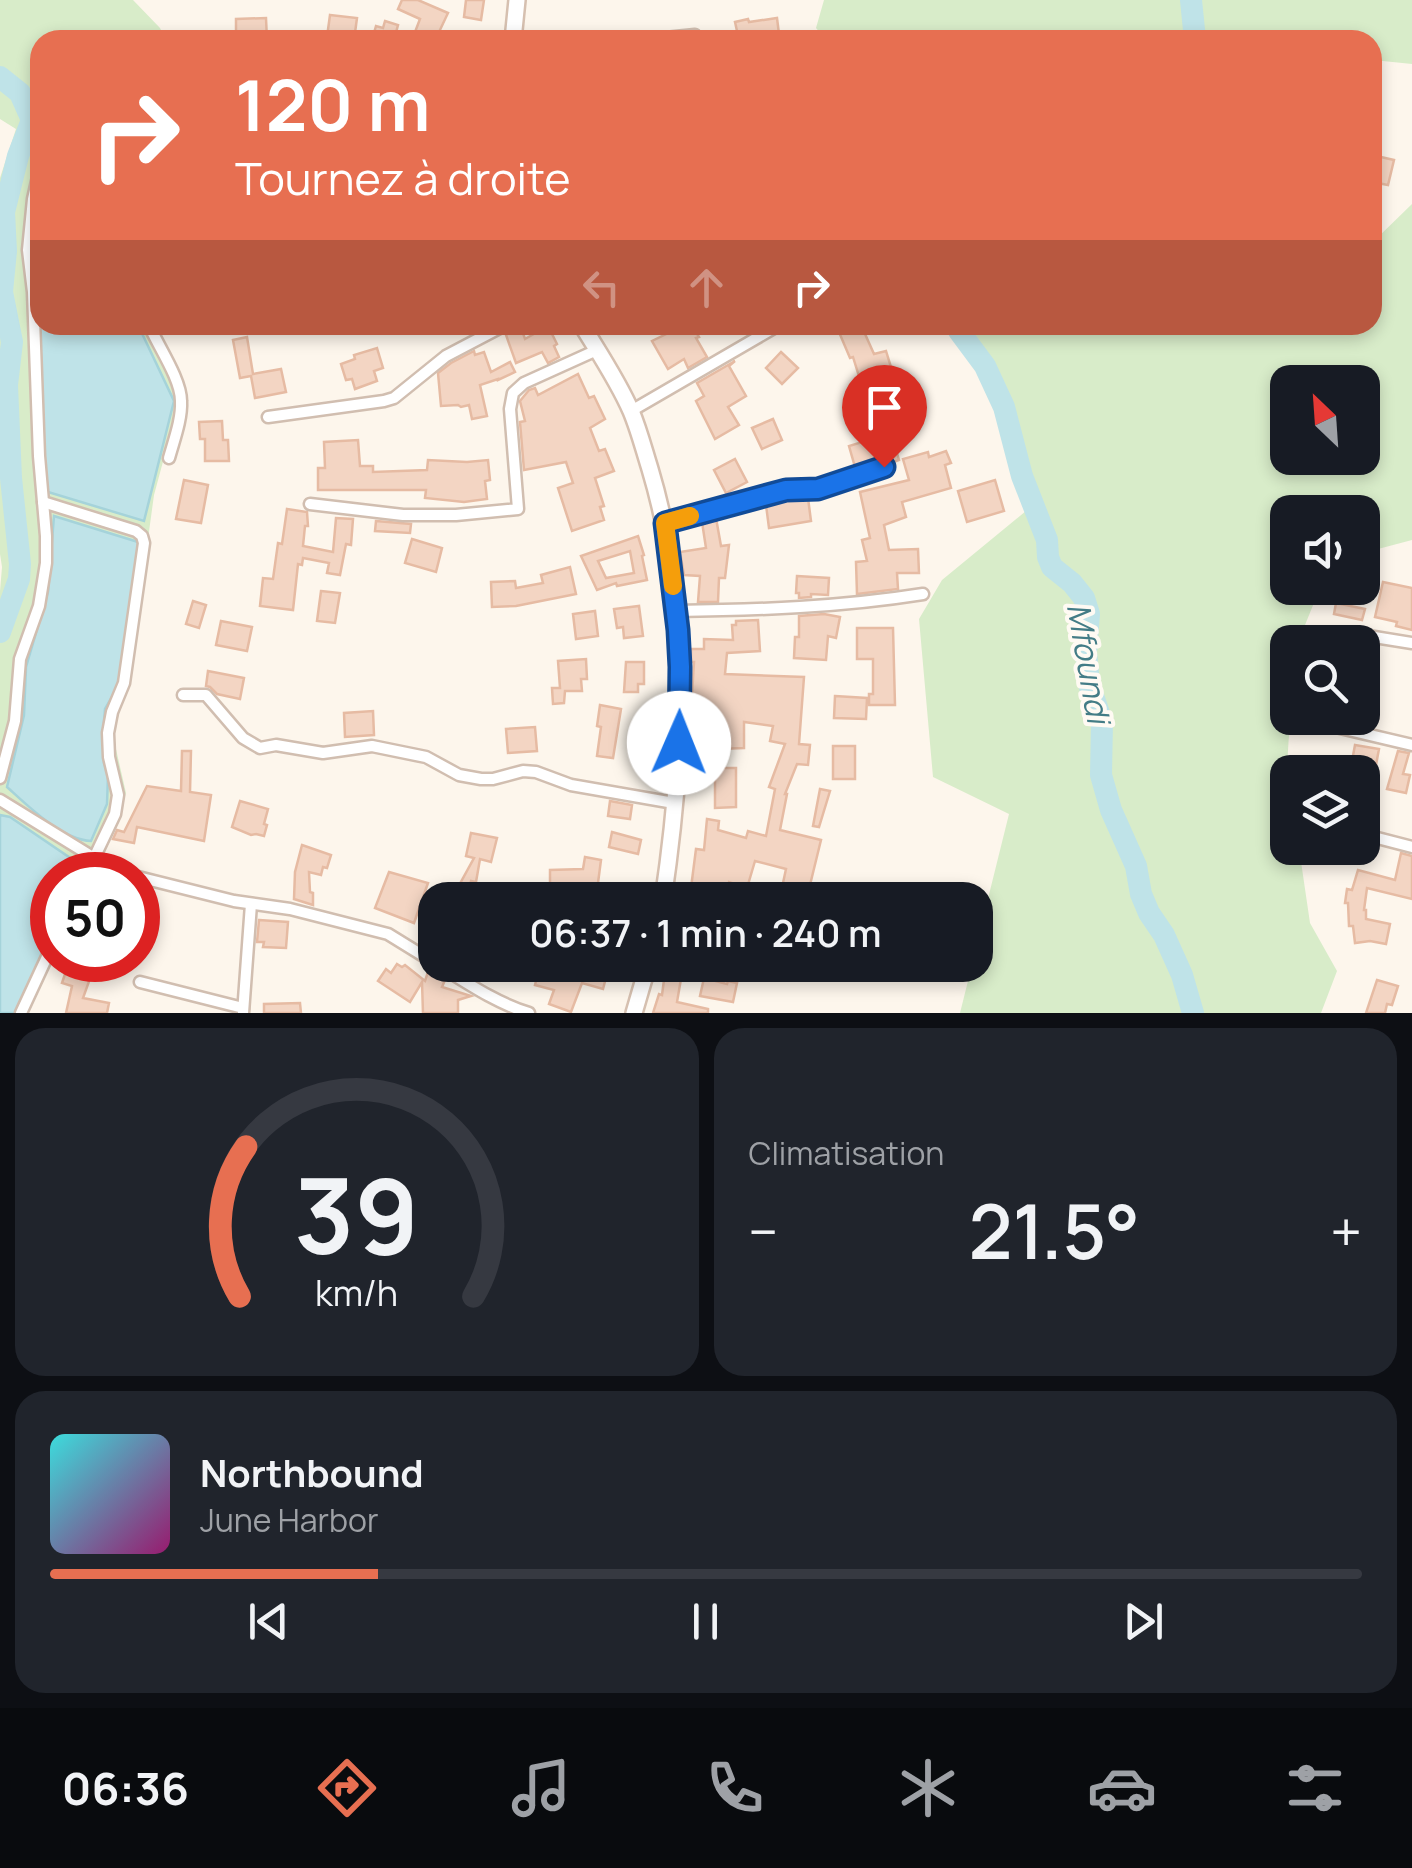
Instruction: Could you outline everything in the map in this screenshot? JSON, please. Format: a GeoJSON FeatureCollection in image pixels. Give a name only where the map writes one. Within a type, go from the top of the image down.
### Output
{"type":"FeatureCollection","features":[{"type":"Feature","properties":{"kind":"main road"},"geometry":{"type":"LineString","coordinates":[[514,30],[517,0]]}},
{"type":"Feature","properties":{"kind":"main road"},"geometry":{"type":"LineString","coordinates":[[588,335],[631,411],[665,523],[680,667],[674,803],[665,882]]}},
{"type":"Feature","properties":{"kind":"main road"},"geometry":{"type":"LineString","coordinates":[[634,1013],[643,982]]}},
{"type":"Feature","properties":{"kind":"street"},"geometry":{"type":"LineString","coordinates":[[30,233],[30,260]]}},
{"type":"Feature","properties":{"kind":"street"},"geometry":{"type":"LineString","coordinates":[[0,778],[15,722],[20,659],[42,592],[46,536],[39,456],[37,335]]}},
{"type":"Feature","properties":{"kind":"street"},"geometry":{"type":"LineString","coordinates":[[153,335],[182,398],[169,458]]}},
{"type":"Feature","properties":{"kind":"street"},"geometry":{"type":"LineString","coordinates":[[268,417],[394,398],[446,356],[486,335]]}},
{"type":"Feature","properties":{"kind":"street"},"geometry":{"type":"LineString","coordinates":[[631,411],[762,335]]}},
{"type":"Feature","properties":{"kind":"street"},"geometry":{"type":"LineString","coordinates":[[310,504],[403,515],[518,509],[510,409],[513,393],[524,383],[597,350]]}},
{"type":"Feature","properties":{"kind":"street"},"geometry":{"type":"LineString","coordinates":[[665,523],[786,490],[818,489],[884,467]]}},
{"type":"Feature","properties":{"kind":"street"},"geometry":{"type":"LineString","coordinates":[[43,502],[136,531],[144,543],[124,684],[108,733],[118,796],[115,814],[96,852]]}},
{"type":"Feature","properties":{"kind":"street"},"geometry":{"type":"LineString","coordinates":[[676,611],[764,610],[923,594]]}},
{"type":"Feature","properties":{"kind":"street"},"geometry":{"type":"LineString","coordinates":[[1380,638],[1412,644]]}},
{"type":"Feature","properties":{"kind":"street"},"geometry":{"type":"LineString","coordinates":[[183,695],[206,695],[243,738],[260,748],[276,746],[323,753],[372,746],[426,757],[460,775],[481,779],[536,772],[571,785],[674,803]]}},
{"type":"Feature","properties":{"kind":"street"},"geometry":{"type":"LineString","coordinates":[[1370,735],[1412,745]]}},
{"type":"Feature","properties":{"kind":"street"},"geometry":{"type":"LineString","coordinates":[[0,800],[87,852]]}},
{"type":"Feature","properties":{"kind":"street"},"geometry":{"type":"LineString","coordinates":[[1380,839],[1412,847]]}},
{"type":"Feature","properties":{"kind":"street"},"geometry":{"type":"LineString","coordinates":[[160,882],[388,934],[418,952]]}},
{"type":"Feature","properties":{"kind":"street"},"geometry":{"type":"LineString","coordinates":[[140,982],[243,1011],[251,904]]}},
{"type":"Feature","properties":{"kind":"street"},"geometry":{"type":"LineString","coordinates":[[21,1013],[35,982]]}},
{"type":"Feature","properties":{"kind":"street"},"geometry":{"type":"LineString","coordinates":[[465,982],[529,1013]]}},
{"type":"Feature","properties":{"kind":"green space"},"geometry":{"type":"Polygon","coordinates":[[[0,0],[133,0],[161,30],[30,30],[30,335],[40,335],[45,478],[174,401],[143,335],[150,335],[178,406],[154,495],[129,678],[113,736],[126,793],[104,852],[62,852],[10,817],[0,815],[0,178],[16,129],[0,119],[0,0]],[[54,517],[48,592],[26,667],[24,715],[7,787],[30,809],[77,840],[108,776],[102,744],[103,719],[120,683],[54,517]]]}},
{"type":"Feature","properties":{"kind":"green space"},"geometry":{"type":"Polygon","coordinates":[[[824,0],[1412,0],[1412,64],[1382,61],[1382,30],[816,28],[824,0]]]}},
{"type":"Feature","properties":{"kind":"green space"},"geometry":{"type":"Polygon","coordinates":[[[1412,204],[1412,540],[1380,548],[1380,495],[1270,495],[1270,605],[1313,605],[1305,625],[1270,625],[1270,735],[1289,735],[1288,755],[1270,755],[1270,865],[1301,865],[1310,923],[1337,971],[1321,1013],[960,1013],[968,982],[993,982],[992,882],[1009,814],[933,777],[919,619],[942,580],[1032,506],[1004,414],[986,371],[962,335],[1382,335],[1382,233],[1412,204]]]}},
{"type":"Feature","properties":{"kind":"water"},"geometry":{"type":"Polygon","coordinates":[[[40,335],[143,335],[174,401],[144,521],[48,492],[40,335]]]}},
{"type":"Feature","properties":{"kind":"water"},"geometry":{"type":"Polygon","coordinates":[[[54,516],[138,542],[120,683],[105,709],[107,804],[91,841],[57,828],[7,787],[24,715],[26,667],[48,592],[54,516]]]}},
{"type":"Feature","properties":{"kind":"water"},"geometry":{"type":"Polygon","coordinates":[[[0,815],[10,817],[61,852],[30,852],[30,981],[16,1013],[0,1013],[0,815]]]}},
{"type":"Feature","properties":{"kind":"building"},"geometry":{"type":"Polygon","coordinates":[[[402,0],[418,0],[448,13],[440,30],[416,30],[420,19],[398,9],[402,0]]]}},
{"type":"Feature","properties":{"kind":"building"},"geometry":{"type":"Polygon","coordinates":[[[466,0],[484,0],[481,20],[464,17],[466,0]]]}},
{"type":"Feature","properties":{"kind":"building"},"geometry":{"type":"Polygon","coordinates":[[[330,15],[357,18],[355,30],[328,30],[330,15]]]}},
{"type":"Feature","properties":{"kind":"building"},"geometry":{"type":"Polygon","coordinates":[[[266,18],[267,30],[236,30],[236,19],[266,18]]]}},
{"type":"Feature","properties":{"kind":"building"},"geometry":{"type":"Polygon","coordinates":[[[777,18],[778,30],[737,30],[735,22],[777,18]]]}},
{"type":"Feature","properties":{"kind":"building"},"geometry":{"type":"Polygon","coordinates":[[[385,21],[398,25],[397,30],[375,30],[376,26],[383,28],[385,21]]]}},
{"type":"Feature","properties":{"kind":"building"},"geometry":{"type":"Polygon","coordinates":[[[1382,157],[1394,160],[1388,185],[1382,184],[1382,157]]]}},
{"type":"Feature","properties":{"kind":"building"},"geometry":{"type":"Polygon","coordinates":[[[506,335],[524,335],[525,339],[552,335],[559,357],[548,363],[542,352],[516,363],[506,335]]]}},
{"type":"Feature","properties":{"kind":"building"},"geometry":{"type":"Polygon","coordinates":[[[664,335],[698,335],[707,357],[688,368],[684,359],[668,369],[652,341],[664,335]]]}},
{"type":"Feature","properties":{"kind":"building"},"geometry":{"type":"Polygon","coordinates":[[[840,335],[865,335],[874,354],[886,351],[894,377],[862,386],[853,357],[850,358],[840,335]]]}},
{"type":"Feature","properties":{"kind":"building"},"geometry":{"type":"Polygon","coordinates":[[[247,337],[253,374],[281,369],[286,392],[255,398],[251,376],[240,378],[233,340],[247,337]]]}},
{"type":"Feature","properties":{"kind":"building"},"geometry":{"type":"Polygon","coordinates":[[[377,348],[383,368],[374,371],[377,381],[355,389],[352,379],[346,380],[341,364],[377,348]]]}},
{"type":"Feature","properties":{"kind":"building"},"geometry":{"type":"Polygon","coordinates":[[[474,351],[475,355],[484,352],[491,372],[510,362],[515,372],[480,385],[487,416],[472,419],[469,405],[441,406],[438,373],[474,351]]]}},
{"type":"Feature","properties":{"kind":"building"},"geometry":{"type":"Polygon","coordinates":[[[781,352],[798,368],[782,384],[766,368],[781,352]]]}},
{"type":"Feature","properties":{"kind":"building"},"geometry":{"type":"Polygon","coordinates":[[[735,361],[729,366],[746,396],[728,407],[739,425],[715,439],[696,401],[704,396],[697,383],[735,361]]]}},
{"type":"Feature","properties":{"kind":"building"},"geometry":{"type":"Polygon","coordinates":[[[578,374],[605,419],[590,428],[599,451],[605,449],[614,471],[595,478],[604,520],[572,531],[558,488],[573,483],[566,462],[524,470],[520,422],[525,421],[520,401],[529,390],[535,388],[538,395],[578,374]]]}},
{"type":"Feature","properties":{"kind":"building"},"geometry":{"type":"Polygon","coordinates":[[[773,419],[782,440],[762,449],[752,428],[773,419]]]}},
{"type":"Feature","properties":{"kind":"building"},"geometry":{"type":"Polygon","coordinates":[[[222,421],[229,461],[205,461],[205,439],[200,439],[199,422],[222,421]]]}},
{"type":"Feature","properties":{"kind":"building"},"geometry":{"type":"Polygon","coordinates":[[[891,433],[899,460],[891,463],[882,459],[855,467],[849,446],[891,433]]]}},
{"type":"Feature","properties":{"kind":"building"},"geometry":{"type":"Polygon","coordinates":[[[358,440],[360,466],[373,466],[373,472],[427,470],[428,460],[488,460],[487,499],[464,502],[425,498],[426,490],[318,490],[318,468],[325,468],[324,442],[358,440]]]}},
{"type":"Feature","properties":{"kind":"building"},"geometry":{"type":"Polygon","coordinates":[[[946,451],[951,463],[945,465],[951,488],[902,502],[906,517],[884,525],[889,550],[918,549],[919,573],[897,573],[898,589],[857,594],[856,562],[867,561],[862,540],[870,538],[860,492],[909,480],[903,459],[946,451]]]}},
{"type":"Feature","properties":{"kind":"building"},"geometry":{"type":"Polygon","coordinates":[[[735,459],[747,482],[726,493],[714,470],[735,459]]]}},
{"type":"Feature","properties":{"kind":"building"},"geometry":{"type":"Polygon","coordinates":[[[184,480],[208,485],[201,523],[176,519],[184,480]]]}},
{"type":"Feature","properties":{"kind":"building"},"geometry":{"type":"Polygon","coordinates":[[[995,480],[1004,511],[967,522],[958,491],[995,480]]]}},
{"type":"Feature","properties":{"kind":"building"},"geometry":{"type":"Polygon","coordinates":[[[808,498],[811,521],[769,528],[766,505],[808,498]]]}},
{"type":"Feature","properties":{"kind":"building"},"geometry":{"type":"Polygon","coordinates":[[[287,509],[307,512],[303,546],[333,552],[336,518],[353,519],[351,545],[346,544],[340,575],[327,573],[329,563],[303,558],[302,565],[298,564],[293,610],[260,606],[263,578],[273,579],[287,509]]]}},
{"type":"Feature","properties":{"kind":"building"},"geometry":{"type":"Polygon","coordinates":[[[716,518],[721,546],[729,545],[725,578],[719,578],[718,602],[698,602],[700,576],[684,575],[680,552],[706,548],[702,522],[716,518]]]}},
{"type":"Feature","properties":{"kind":"building"},"geometry":{"type":"Polygon","coordinates":[[[376,521],[411,524],[410,533],[375,531],[376,521]]]}},
{"type":"Feature","properties":{"kind":"building"},"geometry":{"type":"Polygon","coordinates":[[[638,536],[647,580],[617,586],[616,583],[597,590],[581,556],[638,536]],[[630,551],[598,561],[606,578],[634,573],[630,551]]]}},
{"type":"Feature","properties":{"kind":"building"},"geometry":{"type":"Polygon","coordinates":[[[412,539],[442,548],[436,572],[405,563],[412,539]]]}},
{"type":"Feature","properties":{"kind":"building"},"geometry":{"type":"Polygon","coordinates":[[[570,567],[576,594],[492,607],[491,582],[515,581],[516,588],[543,583],[541,575],[570,567]]]}},
{"type":"Feature","properties":{"kind":"building"},"geometry":{"type":"Polygon","coordinates":[[[797,576],[829,578],[828,595],[799,598],[797,576]]]}},
{"type":"Feature","properties":{"kind":"building"},"geometry":{"type":"Polygon","coordinates":[[[1383,582],[1412,588],[1412,630],[1375,617],[1383,582]]]}},
{"type":"Feature","properties":{"kind":"building"},"geometry":{"type":"Polygon","coordinates":[[[321,591],[340,593],[335,623],[317,621],[321,591]]]}},
{"type":"Feature","properties":{"kind":"building"},"geometry":{"type":"Polygon","coordinates":[[[193,601],[206,605],[199,628],[186,624],[193,601]]]}},
{"type":"Feature","properties":{"kind":"building"},"geometry":{"type":"Polygon","coordinates":[[[1336,605],[1365,609],[1362,620],[1334,614],[1336,605]]]}},
{"type":"Feature","properties":{"kind":"building"},"geometry":{"type":"Polygon","coordinates":[[[639,606],[643,636],[624,638],[623,627],[617,628],[614,609],[639,606]]]}},
{"type":"Feature","properties":{"kind":"building"},"geometry":{"type":"Polygon","coordinates":[[[595,611],[598,636],[576,639],[573,614],[595,611]]]}},
{"type":"Feature","properties":{"kind":"building"},"geometry":{"type":"Polygon","coordinates":[[[799,616],[840,617],[836,638],[828,636],[826,660],[794,658],[799,616]]]}},
{"type":"Feature","properties":{"kind":"building"},"geometry":{"type":"Polygon","coordinates":[[[758,620],[760,651],[727,653],[725,674],[804,677],[799,744],[810,745],[808,765],[797,764],[785,794],[780,830],[821,840],[811,882],[783,882],[786,869],[755,861],[749,882],[692,882],[696,849],[704,850],[707,819],[719,821],[718,830],[746,838],[748,831],[766,836],[775,789],[769,787],[785,744],[770,741],[773,726],[744,722],[744,748],[718,749],[718,757],[701,757],[697,713],[691,712],[691,649],[704,649],[704,639],[733,640],[732,625],[736,621],[758,620]]]}},
{"type":"Feature","properties":{"kind":"building"},"geometry":{"type":"Polygon","coordinates":[[[221,621],[252,627],[247,651],[216,645],[221,621]]]}},
{"type":"Feature","properties":{"kind":"building"},"geometry":{"type":"Polygon","coordinates":[[[857,628],[893,628],[895,705],[869,705],[869,694],[873,694],[873,659],[857,659],[857,628]]]}},
{"type":"Feature","properties":{"kind":"building"},"geometry":{"type":"Polygon","coordinates":[[[586,659],[587,679],[581,679],[582,691],[565,691],[564,703],[553,704],[552,688],[560,688],[558,661],[586,659]]]}},
{"type":"Feature","properties":{"kind":"building"},"geometry":{"type":"Polygon","coordinates":[[[626,662],[644,662],[644,684],[638,684],[638,692],[624,692],[626,662]]]}},
{"type":"Feature","properties":{"kind":"building"},"geometry":{"type":"Polygon","coordinates":[[[208,671],[244,678],[240,699],[217,694],[206,686],[208,671]]]}},
{"type":"Feature","properties":{"kind":"building"},"geometry":{"type":"Polygon","coordinates":[[[835,696],[867,698],[866,719],[834,718],[835,696]]]}},
{"type":"Feature","properties":{"kind":"building"},"geometry":{"type":"Polygon","coordinates":[[[600,705],[621,709],[613,758],[597,756],[600,705]]]}},
{"type":"Feature","properties":{"kind":"building"},"geometry":{"type":"Polygon","coordinates":[[[373,711],[374,735],[345,737],[344,713],[373,711]]]}},
{"type":"Feature","properties":{"kind":"building"},"geometry":{"type":"Polygon","coordinates":[[[535,727],[537,751],[508,753],[506,729],[535,727]]]}},
{"type":"Feature","properties":{"kind":"building"},"geometry":{"type":"Polygon","coordinates":[[[1355,745],[1379,749],[1378,755],[1353,755],[1355,745]]]}},
{"type":"Feature","properties":{"kind":"building"},"geometry":{"type":"Polygon","coordinates":[[[833,746],[855,746],[855,779],[833,779],[833,746]]]}},
{"type":"Feature","properties":{"kind":"building"},"geometry":{"type":"Polygon","coordinates":[[[182,751],[191,751],[190,792],[211,795],[204,841],[137,827],[134,843],[113,839],[117,830],[124,832],[147,786],[181,791],[182,751]]]}},
{"type":"Feature","properties":{"kind":"building"},"geometry":{"type":"Polygon","coordinates":[[[1398,751],[1409,753],[1403,774],[1410,775],[1406,793],[1387,789],[1398,751]]]}},
{"type":"Feature","properties":{"kind":"building"},"geometry":{"type":"Polygon","coordinates":[[[715,768],[736,768],[736,807],[715,808],[715,768]]]}},
{"type":"Feature","properties":{"kind":"building"},"geometry":{"type":"Polygon","coordinates":[[[820,789],[830,791],[819,827],[813,826],[820,789]]]}},
{"type":"Feature","properties":{"kind":"building"},"geometry":{"type":"Polygon","coordinates":[[[240,801],[268,809],[264,836],[232,827],[240,801]]]}},
{"type":"Feature","properties":{"kind":"building"},"geometry":{"type":"Polygon","coordinates":[[[610,801],[632,805],[630,819],[608,816],[610,801]]]}},
{"type":"Feature","properties":{"kind":"building"},"geometry":{"type":"Polygon","coordinates":[[[612,832],[641,840],[638,854],[609,847],[612,832]]]}},
{"type":"Feature","properties":{"kind":"building"},"geometry":{"type":"Polygon","coordinates":[[[471,833],[497,838],[491,862],[480,859],[476,882],[461,882],[474,858],[466,856],[471,833]]]}},
{"type":"Feature","properties":{"kind":"building"},"geometry":{"type":"Polygon","coordinates":[[[302,845],[331,855],[321,875],[309,872],[313,905],[294,899],[302,845]]]}},
{"type":"Feature","properties":{"kind":"building"},"geometry":{"type":"Polygon","coordinates":[[[1401,853],[1412,856],[1412,899],[1367,888],[1366,919],[1390,924],[1386,944],[1355,943],[1345,903],[1347,889],[1352,890],[1358,870],[1395,880],[1401,853]]]}},
{"type":"Feature","properties":{"kind":"building"},"geometry":{"type":"Polygon","coordinates":[[[585,857],[601,860],[598,882],[550,882],[550,870],[583,869],[585,857]]]}},
{"type":"Feature","properties":{"kind":"building"},"geometry":{"type":"Polygon","coordinates":[[[389,872],[424,882],[418,882],[414,923],[375,908],[389,872]]]}},
{"type":"Feature","properties":{"kind":"building"},"geometry":{"type":"Polygon","coordinates":[[[259,920],[288,922],[286,948],[263,947],[264,942],[257,942],[259,920]]]}},
{"type":"Feature","properties":{"kind":"building"},"geometry":{"type":"Polygon","coordinates":[[[397,964],[418,975],[418,982],[422,982],[410,1002],[378,981],[386,969],[391,973],[397,964]]]}},
{"type":"Feature","properties":{"kind":"building"},"geometry":{"type":"Polygon","coordinates":[[[1377,980],[1398,986],[1392,1005],[1387,1004],[1385,1013],[1366,1013],[1377,980]]]}},
{"type":"Feature","properties":{"kind":"building"},"geometry":{"type":"Polygon","coordinates":[[[89,982],[83,998],[109,1003],[107,1013],[66,1013],[72,986],[62,983],[89,982]]]}},
{"type":"Feature","properties":{"kind":"building"},"geometry":{"type":"Polygon","coordinates":[[[422,982],[444,982],[442,987],[471,996],[458,1000],[458,1013],[423,1013],[422,982]]]}},
{"type":"Feature","properties":{"kind":"building"},"geometry":{"type":"Polygon","coordinates":[[[605,982],[603,989],[582,983],[571,1012],[549,1004],[554,990],[535,985],[605,982]]]}},
{"type":"Feature","properties":{"kind":"building"},"geometry":{"type":"Polygon","coordinates":[[[664,982],[680,982],[677,1002],[708,1009],[708,1013],[653,1013],[659,994],[662,995],[664,982]]]}},
{"type":"Feature","properties":{"kind":"building"},"geometry":{"type":"Polygon","coordinates":[[[703,982],[737,983],[733,1002],[700,996],[703,982]]]}},
{"type":"Feature","properties":{"kind":"building"},"geometry":{"type":"Polygon","coordinates":[[[300,1003],[301,1013],[264,1013],[264,1004],[300,1003]]]}},
{"type":"Feature","properties":{"kind":"waterway","name":"Mfoundi"},"geometry":{"type":"LineString","coordinates":[[1191,0],[1194,30]]}},
{"type":"Feature","properties":{"kind":"waterway"},"geometry":{"type":"LineString","coordinates":[[0,77],[20,93],[30,116]]}},
{"type":"Feature","properties":{"kind":"waterway"},"geometry":{"type":"LineString","coordinates":[[0,632],[19,579],[20,564],[7,385],[12,342],[2,292],[4,212],[30,125]]}},
{"type":"Feature","properties":{"kind":"waterway","name":"Mfoundi"},"geometry":{"type":"LineString","coordinates":[[962,335],[985,366],[1004,407],[1052,567],[1084,598],[1089,614],[1089,684],[1102,722],[1101,775],[1111,810],[1136,866],[1141,894],[1182,975],[1193,1013]]}},
{"type":"Feature","properties":{"kind":"slow traffic"},"geometry":{"type":"LineString","coordinates":[[673,586],[665,523],[690,516]]}},
{"type":"Feature","properties":{"kind":"route"},"geometry":{"type":"LineString","coordinates":[[679,743],[678,630],[665,523],[786,490],[818,489],[884,467]]}}]}
